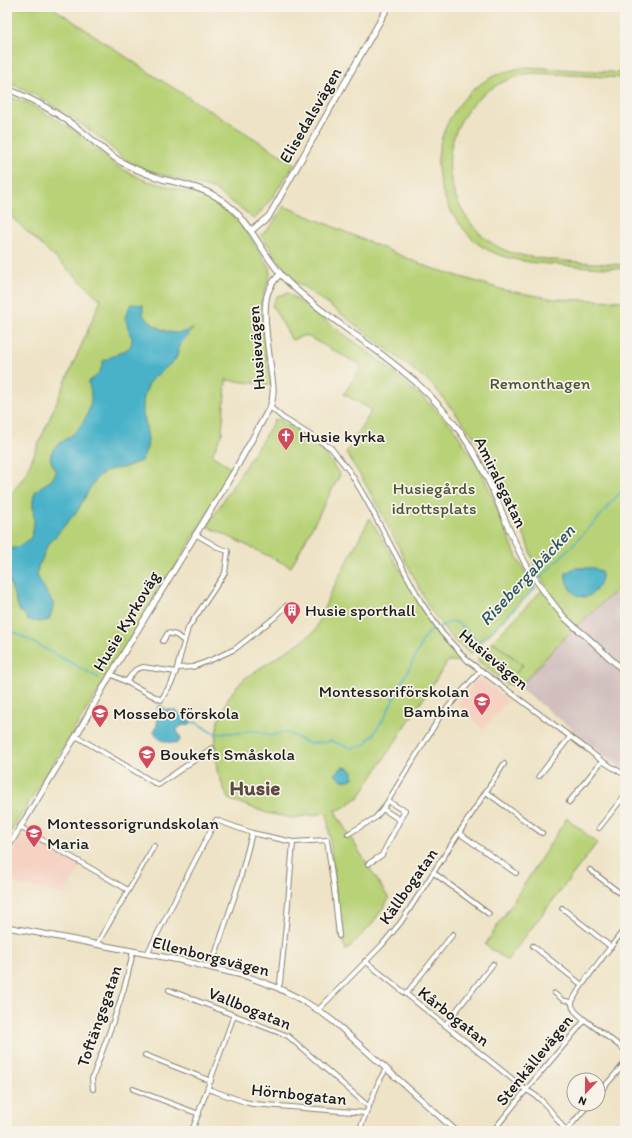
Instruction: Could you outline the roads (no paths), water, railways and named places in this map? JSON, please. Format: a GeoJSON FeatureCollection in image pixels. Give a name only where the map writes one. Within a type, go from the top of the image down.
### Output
{"type":"FeatureCollection","features":[{"type":"Feature","properties":{"kind":"street","name":"Elisedalsvägen"},"geometry":{"type":"LineString","coordinates":[[251,231],[269,216],[388,7]]}},
{"type":"Feature","properties":{"kind":"street"},"geometry":{"type":"LineString","coordinates":[[7,89],[26,97],[78,128],[112,157],[122,163],[144,173],[198,188],[217,197],[232,208],[251,231],[280,274]]}},
{"type":"Feature","properties":{"kind":"street","name":"Husievägen"},"geometry":{"type":"LineString","coordinates":[[280,274],[268,292],[265,309],[274,388],[270,407],[283,418],[331,448],[350,472],[374,512],[421,602],[433,621],[457,650],[468,661],[602,761],[625,775]]}},
{"type":"Feature","properties":{"kind":"street","name":"Amiralsgatan"},"geometry":{"type":"LineString","coordinates":[[280,274],[313,304],[399,368],[431,396],[468,444],[484,471],[518,548],[534,577],[565,617],[625,672]]}},
{"type":"Feature","properties":{"kind":"street","name":"Husie Kyrkoväg"},"geometry":{"type":"LineString","coordinates":[[7,849],[38,800],[111,674],[235,470],[270,407]]}},
{"type":"Feature","properties":{"kind":"street"},"geometry":{"type":"LineString","coordinates":[[111,674],[161,700],[172,682],[177,670],[188,628],[226,573],[228,551],[219,548],[195,534]]}},
{"type":"Feature","properties":{"kind":"street"},"geometry":{"type":"LineString","coordinates":[[126,682],[135,670],[143,667],[177,670],[193,667],[235,649],[274,618],[286,606]]}},
{"type":"Feature","properties":{"kind":"street"},"geometry":{"type":"LineString","coordinates":[[163,641],[168,633],[176,635],[184,641]]}},
{"type":"Feature","properties":{"kind":"street"},"geometry":{"type":"LineString","coordinates":[[348,834],[375,818],[383,809],[441,715],[481,670]]}},
{"type":"Feature","properties":{"kind":"street"},"geometry":{"type":"LineString","coordinates":[[76,736],[158,785],[212,748]]}},
{"type":"Feature","properties":{"kind":"street"},"geometry":{"type":"LineString","coordinates":[[539,776],[570,737]]}},
{"type":"Feature","properties":{"kind":"street"},"geometry":{"type":"LineString","coordinates":[[569,802],[602,761]]}},
{"type":"Feature","properties":{"kind":"street","name":"Källbogatan"},"geometry":{"type":"LineString","coordinates":[[318,1010],[366,961],[401,922],[504,764]]}},
{"type":"Feature","properties":{"kind":"street"},"geometry":{"type":"LineString","coordinates":[[486,792],[542,833]]}},
{"type":"Feature","properties":{"kind":"street"},"geometry":{"type":"LineString","coordinates":[[600,828],[625,795]]}},
{"type":"Feature","properties":{"kind":"street"},"geometry":{"type":"LineString","coordinates":[[368,864],[382,855],[405,810],[388,801]]}},
{"type":"Feature","properties":{"kind":"street"},"geometry":{"type":"LineString","coordinates":[[383,809],[400,820]]}},
{"type":"Feature","properties":{"kind":"street"},"geometry":{"type":"LineString","coordinates":[[147,954],[216,820],[252,833],[293,842],[327,840],[339,936]]}},
{"type":"Feature","properties":{"kind":"street"},"geometry":{"type":"LineString","coordinates":[[20,827],[128,890]]}},
{"type":"Feature","properties":{"kind":"street"},"geometry":{"type":"LineString","coordinates":[[459,832],[516,873]]}},
{"type":"Feature","properties":{"kind":"street"},"geometry":{"type":"LineString","coordinates":[[211,967],[239,883],[252,833]]}},
{"type":"Feature","properties":{"kind":"street"},"geometry":{"type":"LineString","coordinates":[[278,988],[280,983],[287,915],[293,842]]}},
{"type":"Feature","properties":{"kind":"street"},"geometry":{"type":"LineString","coordinates":[[97,944],[154,846]]}},
{"type":"Feature","properties":{"kind":"street"},"geometry":{"type":"LineString","coordinates":[[590,870],[625,897]]}},
{"type":"Feature","properties":{"kind":"street"},"geometry":{"type":"LineString","coordinates":[[434,873],[489,914]]}},
{"type":"Feature","properties":{"kind":"street"},"geometry":{"type":"LineString","coordinates":[[562,908],[611,947]]}},
{"type":"Feature","properties":{"kind":"street","name":"Ellenborgsvägen"},"geometry":{"type":"LineString","coordinates":[[7,927],[211,967],[246,976],[278,988],[318,1010],[339,1026],[456,1131]]}},
{"type":"Feature","properties":{"kind":"street","name":"Stenkällevägen"},"geometry":{"type":"LineString","coordinates":[[493,1131],[585,1020],[572,1007],[573,998],[625,928]]}},
{"type":"Feature","properties":{"kind":"street"},"geometry":{"type":"LineString","coordinates":[[406,994],[453,934]]}},
{"type":"Feature","properties":{"kind":"street"},"geometry":{"type":"LineString","coordinates":[[533,946],[582,985]]}},
{"type":"Feature","properties":{"kind":"street","name":"Toftängsgatan"},"geometry":{"type":"LineString","coordinates":[[93,1089],[92,1079],[123,995],[130,971],[133,951]]}},
{"type":"Feature","properties":{"kind":"street","name":"Kårbogatan"},"geometry":{"type":"LineString","coordinates":[[366,961],[526,1090],[543,1101],[566,1131]]}},
{"type":"Feature","properties":{"kind":"street"},"geometry":{"type":"LineString","coordinates":[[445,1025],[493,964]]}},
{"type":"Feature","properties":{"kind":"street","name":"Vallbogatan"},"geometry":{"type":"LineString","coordinates":[[169,990],[288,1036],[369,1107]]}},
{"type":"Feature","properties":{"kind":"street"},"geometry":{"type":"LineString","coordinates":[[554,993],[563,1000],[572,1002]]}},
{"type":"Feature","properties":{"kind":"street"},"geometry":{"type":"LineString","coordinates":[[192,1131],[234,1015]]}},
{"type":"Feature","properties":{"kind":"street"},"geometry":{"type":"LineString","coordinates":[[585,1020],[625,1050]]}},
{"type":"Feature","properties":{"kind":"street"},"geometry":{"type":"LineString","coordinates":[[145,1055],[211,1081]]}},
{"type":"Feature","properties":{"kind":"street"},"geometry":{"type":"LineString","coordinates":[[606,1085],[625,1063]]}},
{"type":"Feature","properties":{"kind":"street"},"geometry":{"type":"LineString","coordinates":[[359,1131],[379,1081],[386,1069]]}},
{"type":"Feature","properties":{"kind":"street"},"geometry":{"type":"LineString","coordinates":[[133,1089],[199,1114]]}},
{"type":"Feature","properties":{"kind":"street","name":"Hörnbogatan"},"geometry":{"type":"LineString","coordinates":[[208,1089],[253,1104],[366,1113]]}},
{"type":"Feature","properties":{"kind":"street"},"geometry":{"type":"LineString","coordinates":[[566,1131],[582,1112]]}},
{"type":"Feature","properties":{"kind":"water"},"geometry":{"type":"Polygon","coordinates":[[[131,304],[143,305],[143,315],[154,325],[163,330],[172,333],[179,333],[193,328],[180,345],[175,360],[150,381],[144,396],[143,414],[148,439],[147,448],[141,461],[123,468],[112,469],[103,473],[97,478],[78,510],[47,546],[38,566],[37,576],[54,605],[49,620],[40,622],[28,620],[24,613],[20,612],[7,575],[7,551],[30,539],[34,526],[33,503],[35,493],[54,476],[56,471],[52,463],[51,454],[55,447],[71,436],[79,428],[86,416],[91,402],[88,382],[98,374],[103,361],[131,346],[132,338],[125,317],[131,304]]]}},
{"type":"Feature","properties":{"kind":"water"},"geometry":{"type":"Polygon","coordinates":[[[574,568],[594,568],[601,572],[602,580],[591,595],[581,597],[570,589],[566,581],[566,573],[574,568]]]}},
{"type":"Feature","properties":{"kind":"water"},"geometry":{"type":"Polygon","coordinates":[[[160,705],[165,709],[176,711],[192,722],[177,729],[181,738],[178,743],[167,742],[158,738],[154,732],[157,724],[155,715],[159,711],[157,709],[160,705]]]}},
{"type":"Feature","properties":{"kind":"water"},"geometry":{"type":"Polygon","coordinates":[[[343,767],[349,768],[353,771],[353,778],[344,780],[336,776],[336,772],[343,767]]]}},
{"type":"Feature","properties":{"kind":"waterway","name":"Risebergabäcken"},"geometry":{"type":"LineString","coordinates":[[190,722],[197,723],[211,732],[219,734],[258,731],[270,736],[286,732],[310,744],[331,741],[351,748],[366,745],[369,738],[373,736],[383,720],[423,639],[430,631],[449,622],[454,622],[458,623],[478,640],[486,637],[535,588],[533,585],[598,519],[612,501],[625,488]]}},
{"type":"Feature","properties":{"kind":"waterway","name":"Risebergabäcken"},"geometry":{"type":"LineString","coordinates":[[7,634],[9,632],[14,632],[99,678]]}},
{"type":"Feature","properties":{"kind":"place","name":"Husie kyrka"},"geometry":{"type":"Point","coordinates":[286,451]}},
{"type":"Feature","properties":{"kind":"place","name":"Husie sporthall"},"geometry":{"type":"Point","coordinates":[292,625]}},
{"type":"Feature","properties":{"kind":"place","name":"Montessoriförskolan Bambina"},"geometry":{"type":"Point","coordinates":[482,716]}},
{"type":"Feature","properties":{"kind":"place","name":"Mossebo förskola"},"geometry":{"type":"Point","coordinates":[100,728]}},
{"type":"Feature","properties":{"kind":"place","name":"Boukefs Småskola"},"geometry":{"type":"Point","coordinates":[147,769]}},
{"type":"Feature","properties":{"kind":"place","name":"Montessorigrundskolan Maria"},"geometry":{"type":"Point","coordinates":[34,848]}},
{"type":"Feature","properties":{"kind":"district","name":"Husie"},"geometry":{"type":"Point","coordinates":[255,788]}},
{"type":"Feature","properties":{"kind":"park label","name":"Remonthagen"},"geometry":{"type":"Point","coordinates":[540,383]}},
{"type":"Feature","properties":{"kind":"park label","name":"Husiegårds idrottsplats"},"geometry":{"type":"Point","coordinates":[434,498]}}]}
